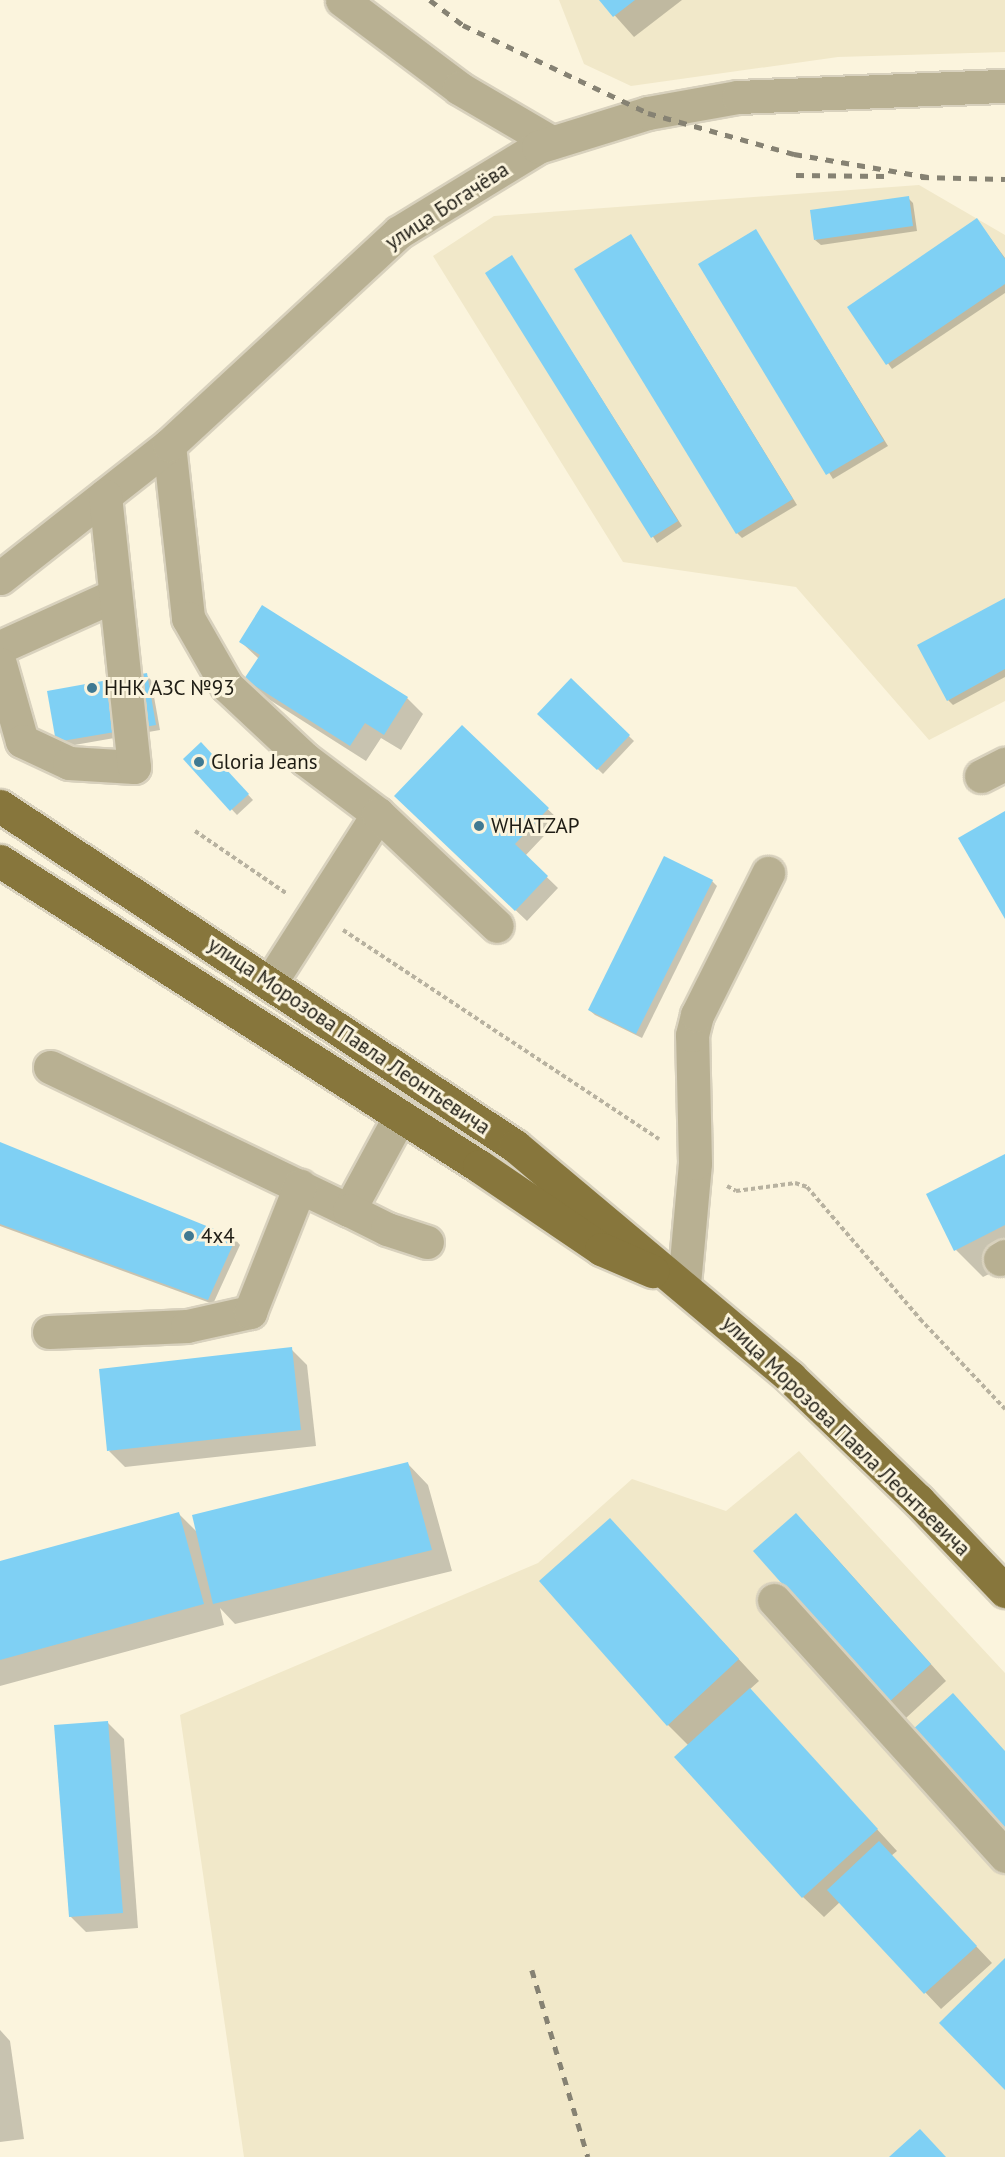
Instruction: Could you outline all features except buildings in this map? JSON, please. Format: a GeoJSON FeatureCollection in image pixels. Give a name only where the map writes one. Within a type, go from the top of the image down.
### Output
{"type":"FeatureCollection","features":[{"type":"Feature","properties":{"kind":"main road","name":"улица Морозова Павла Леонтьевича"},"geometry":{"type":"LineString","coordinates":[[0,806],[515,1146],[684,1284],[893,1475],[1005,1591]]}},
{"type":"Feature","properties":{"kind":"main road","name":"улица Морозова Павла Леонтьевича"},"geometry":{"type":"LineString","coordinates":[[0,861],[400,1116],[601,1249],[684,1284]]}},
{"type":"Feature","properties":{"kind":"street"},"geometry":{"type":"LineString","coordinates":[[342,0],[459,88],[551,142]]}},
{"type":"Feature","properties":{"kind":"street","name":"улица Богачёва"},"geometry":{"type":"LineString","coordinates":[[0,578],[169,445],[399,232],[551,142],[648,113],[738,97],[1005,86]]}},
{"type":"Feature","properties":{"kind":"street"},"geometry":{"type":"LineString","coordinates":[[169,445],[188,618],[227,686],[305,759],[378,814],[496,926]]}},
{"type":"Feature","properties":{"kind":"street"},"geometry":{"type":"LineString","coordinates":[[0,664],[22,741],[69,763],[134,767],[105,496]]}},
{"type":"Feature","properties":{"kind":"street"},"geometry":{"type":"LineString","coordinates":[[0,647],[115,596]]}},
{"type":"Feature","properties":{"kind":"street"},"geometry":{"type":"LineString","coordinates":[[270,983],[378,814]]}},
{"type":"Feature","properties":{"kind":"street"},"geometry":{"type":"LineString","coordinates":[[684,1284],[695,1163],[692,1035],[698,1015],[768,873]]}},
{"type":"Feature","properties":{"kind":"street"},"geometry":{"type":"LineString","coordinates":[[50,1067],[387,1229],[427,1242]]}},
{"type":"Feature","properties":{"kind":"street"},"geometry":{"type":"LineString","coordinates":[[349,1210],[400,1116]]}},
{"type":"Feature","properties":{"kind":"street"},"geometry":{"type":"LineString","coordinates":[[49,1332],[187,1326],[250,1312],[300,1186]]}},
{"type":"Feature","properties":{"kind":"street"},"geometry":{"type":"LineString","coordinates":[[774,1600],[1005,1856]]}},
{"type":"Feature","properties":{"kind":"path"},"geometry":{"type":"LineString","coordinates":[[195,831],[736,1191],[795,1183],[807,1187],[920,1319],[1005,1409]]}},
{"type":"Feature","properties":{"kind":"shaded area"},"geometry":{"type":"Polygon","coordinates":[[[559,0],[1005,0],[1005,52],[838,57],[631,86],[584,64],[559,0]]]}},
{"type":"Feature","properties":{"kind":"shaded area"},"geometry":{"type":"Polygon","coordinates":[[[919,185],[1005,235],[1005,701],[929,740],[796,587],[623,562],[433,256],[494,216],[919,185]]]}},
{"type":"Feature","properties":{"kind":"shaded area"},"geometry":{"type":"Polygon","coordinates":[[[799,1451],[1005,1673],[1005,2157],[244,2157],[180,1715],[538,1563],[632,1479],[726,1511],[799,1451]]]}},
{"type":"Feature","properties":{"kind":"railway"},"geometry":{"type":"LineString","coordinates":[[430,0],[463,25],[648,113],[794,154],[928,177]]}},
{"type":"Feature","properties":{"kind":"railway"},"geometry":{"type":"LineString","coordinates":[[796,175],[885,176]]}},
{"type":"Feature","properties":{"kind":"railway"},"geometry":{"type":"LineString","coordinates":[[921,177],[1005,179]]}},
{"type":"Feature","properties":{"kind":"railway"},"geometry":{"type":"LineString","coordinates":[[532,1970],[588,2157]]}},
{"type":"Feature","properties":{"kind":"place","name":"ННК АЗС №93"},"geometry":{"type":"Point","coordinates":[92,688]}},
{"type":"Feature","properties":{"kind":"place","name":"Gloria Jeans"},"geometry":{"type":"Point","coordinates":[199,762]}},
{"type":"Feature","properties":{"kind":"place","name":"WHATZAP"},"geometry":{"type":"Point","coordinates":[479,826]}},
{"type":"Feature","properties":{"kind":"place","name":"4х4"},"geometry":{"type":"Point","coordinates":[189,1236]}}]}
